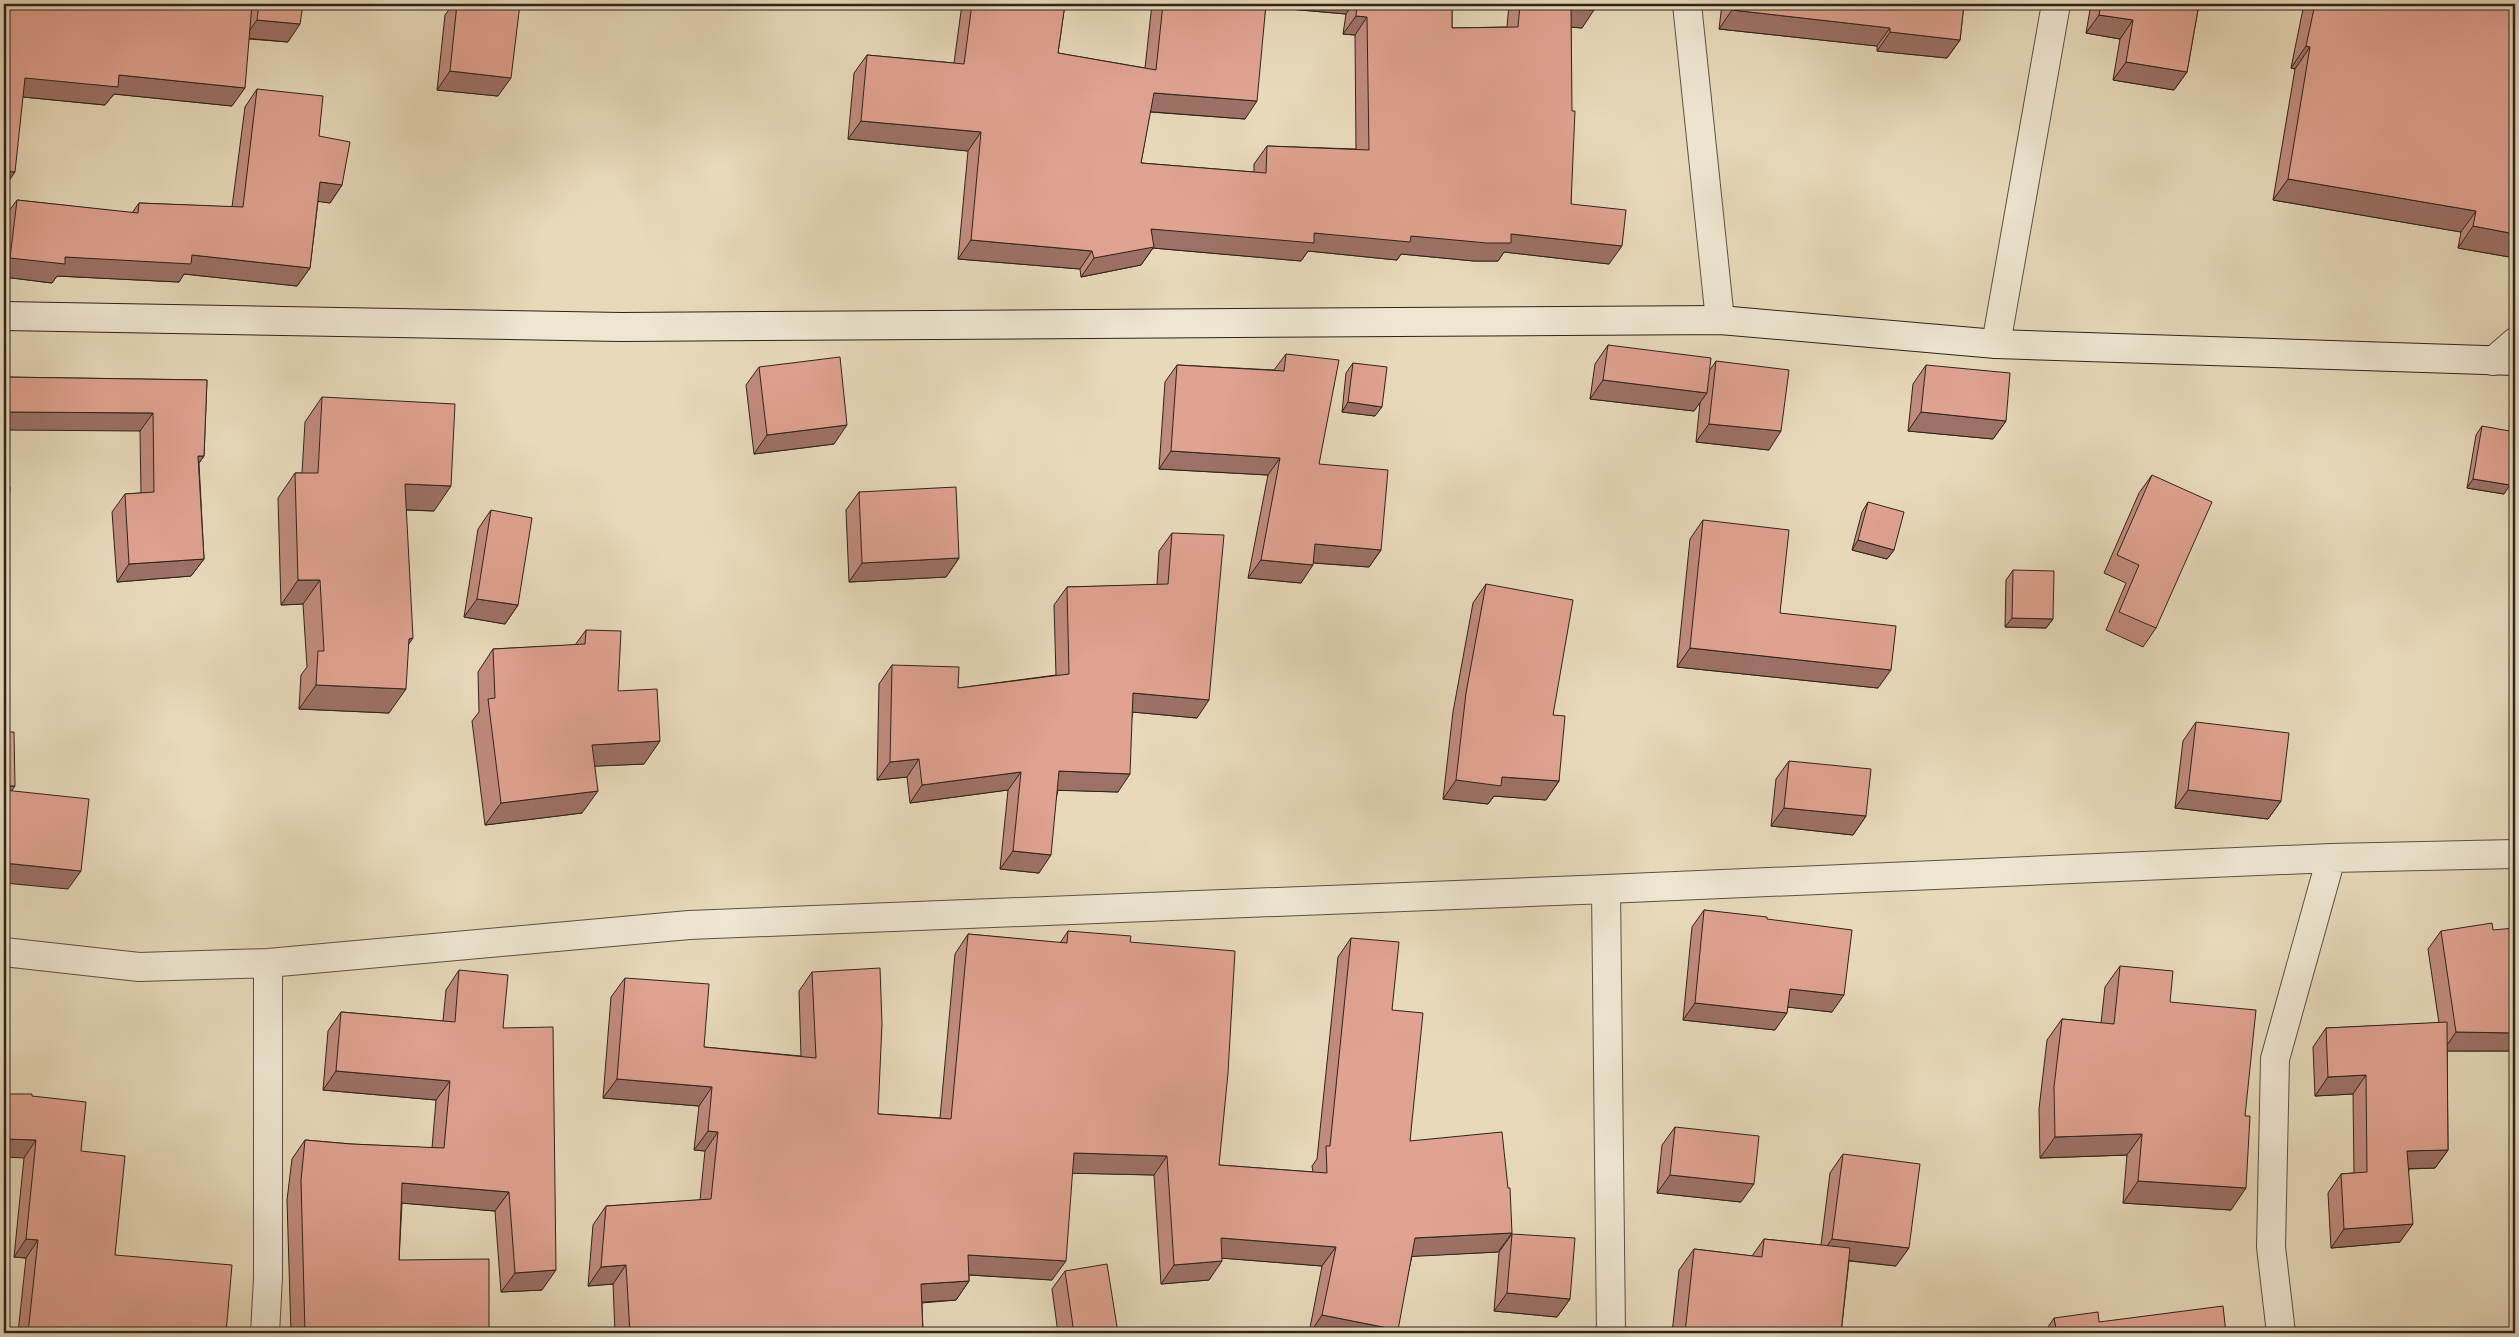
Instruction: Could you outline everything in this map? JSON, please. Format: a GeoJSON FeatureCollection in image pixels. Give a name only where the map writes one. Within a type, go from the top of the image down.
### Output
{"type":"FeatureCollection","features":[{"type":"Feature","properties":{"kind":"street"},"geometry":{"type":"LineString","coordinates":[[1687,4],[1720,320]]}},
{"type":"Feature","properties":{"kind":"street"},"geometry":{"type":"LineString","coordinates":[[1996,344],[2056,4]]}},
{"type":"Feature","properties":{"kind":"street"},"geometry":{"type":"LineString","coordinates":[[4,316],[621,327],[1720,320],[1996,344],[2504,361],[2515,342]]}},
{"type":"Feature","properties":{"kind":"street"},"geometry":{"type":"LineString","coordinates":[[4,952],[139,967],[268,963],[689,924],[1606,889],[2331,858],[2515,854]]}},
{"type":"Feature","properties":{"kind":"street"},"geometry":{"type":"LineString","coordinates":[[2281,1333],[2271,1247],[2275,1059],[2331,858]]}},
{"type":"Feature","properties":{"kind":"street"},"geometry":{"type":"LineString","coordinates":[[1606,889],[1611,1333]]}},
{"type":"Feature","properties":{"kind":"street"},"geometry":{"type":"LineString","coordinates":[[264,1333],[268,1278],[268,963]]}},
{"type":"Feature","properties":{"kind":"building"},"geometry":{"type":"Polygon","coordinates":[[[4,4],[115,4],[152,8],[152,4],[252,4],[245,88],[119,75],[118,87],[25,78],[15,172],[4,171],[4,4]]]}},
{"type":"Feature","properties":{"kind":"building"},"geometry":{"type":"Polygon","coordinates":[[[259,4],[303,4],[300,24],[257,20],[259,4]]]}},
{"type":"Feature","properties":{"kind":"building"},"geometry":{"type":"Polygon","coordinates":[[[457,4],[520,4],[511,78],[450,71],[457,4]]]}},
{"type":"Feature","properties":{"kind":"building"},"geometry":{"type":"Polygon","coordinates":[[[972,4],[1065,4],[1058,53],[1156,70],[1163,4],[1266,4],[1257,101],[1154,93],[1141,163],[1266,173],[1267,146],[1369,150],[1367,17],[1356,16],[1357,4],[1452,4],[1452,28],[1518,27],[1520,4],[1595,4],[1594,10],[1571,8],[1572,111],[1575,111],[1571,204],[1626,210],[1622,246],[1511,234],[1511,243],[1487,243],[1411,236],[1410,242],[1314,233],[1314,243],[1151,229],[1154,247],[1094,258],[1092,251],[971,240],[981,132],[861,121],[867,55],[964,64],[972,4]]]}},
{"type":"Feature","properties":{"kind":"building"},"geometry":{"type":"Polygon","coordinates":[[[1733,4],[1964,4],[1960,40],[1890,32],[1890,28],[1732,10],[1733,4]]]}},
{"type":"Feature","properties":{"kind":"building"},"geometry":{"type":"Polygon","coordinates":[[[2101,4],[2199,4],[2187,72],[2126,62],[2133,20],[2099,15],[2101,4]]]}},
{"type":"Feature","properties":{"kind":"building"},"geometry":{"type":"Polygon","coordinates":[[[2315,4],[2515,4],[2515,234],[2473,226],[2476,211],[2288,179],[2310,47],[2306,46],[2315,4]]]}},
{"type":"Feature","properties":{"kind":"building"},"geometry":{"type":"Polygon","coordinates":[[[257,89],[323,96],[319,136],[350,142],[342,185],[320,182],[310,268],[192,255],[191,264],[65,257],[65,264],[10,258],[17,200],[138,213],[139,203],[243,207],[257,89]]]}},
{"type":"Feature","properties":{"kind":"building"},"geometry":{"type":"Polygon","coordinates":[[[1608,345],[1711,358],[1707,393],[1603,380],[1608,345]]]}},
{"type":"Feature","properties":{"kind":"building"},"geometry":{"type":"Polygon","coordinates":[[[1286,354],[1339,360],[1319,464],[1388,470],[1381,550],[1315,544],[1313,565],[1261,560],[1280,458],[1171,451],[1177,365],[1284,371],[1286,354]]]}},
{"type":"Feature","properties":{"kind":"building"},"geometry":{"type":"Polygon","coordinates":[[[840,357],[847,425],[767,435],[759,367],[840,357]]]}},
{"type":"Feature","properties":{"kind":"building"},"geometry":{"type":"Polygon","coordinates":[[[1716,361],[1789,370],[1781,431],[1709,424],[1716,361]]]}},
{"type":"Feature","properties":{"kind":"building"},"geometry":{"type":"Polygon","coordinates":[[[1353,363],[1387,367],[1382,407],[1348,402],[1353,363]]]}},
{"type":"Feature","properties":{"kind":"building"},"geometry":{"type":"Polygon","coordinates":[[[1926,365],[2010,373],[2006,421],[1921,412],[1926,365]]]}},
{"type":"Feature","properties":{"kind":"building"},"geometry":{"type":"Polygon","coordinates":[[[4,377],[207,380],[204,456],[198,456],[204,559],[129,564],[125,494],[154,492],[153,413],[7,412],[4,449],[4,377]]]}},
{"type":"Feature","properties":{"kind":"building"},"geometry":{"type":"Polygon","coordinates":[[[322,397],[455,404],[451,486],[405,484],[413,638],[409,639],[406,689],[316,685],[318,651],[324,651],[320,580],[298,580],[295,473],[318,473],[322,397]]]}},
{"type":"Feature","properties":{"kind":"building"},"geometry":{"type":"Polygon","coordinates":[[[2482,426],[2515,432],[2515,455],[2510,485],[2473,479],[2482,426]]]}},
{"type":"Feature","properties":{"kind":"building"},"geometry":{"type":"Polygon","coordinates":[[[2152,475],[2212,502],[2156,628],[2119,612],[2139,565],[2117,555],[2152,475]]]}},
{"type":"Feature","properties":{"kind":"building"},"geometry":{"type":"Polygon","coordinates":[[[4,486],[10,487],[5,566],[4,566],[4,486]]]}},
{"type":"Feature","properties":{"kind":"building"},"geometry":{"type":"Polygon","coordinates":[[[956,487],[959,558],[862,563],[859,492],[956,487]]]}},
{"type":"Feature","properties":{"kind":"building"},"geometry":{"type":"Polygon","coordinates":[[[1868,502],[1904,512],[1894,550],[1858,540],[1868,502]]]}},
{"type":"Feature","properties":{"kind":"building"},"geometry":{"type":"Polygon","coordinates":[[[491,510],[532,518],[518,605],[477,599],[491,510]]]}},
{"type":"Feature","properties":{"kind":"building"},"geometry":{"type":"Polygon","coordinates":[[[1703,520],[1789,530],[1780,613],[1896,626],[1891,670],[1690,648],[1703,520]]]}},
{"type":"Feature","properties":{"kind":"building"},"geometry":{"type":"Polygon","coordinates":[[[1172,533],[1224,535],[1209,700],[1133,693],[1130,774],[1059,771],[1051,855],[1013,851],[1021,772],[922,785],[919,759],[890,762],[892,665],[959,667],[958,688],[1069,674],[1067,587],[1168,584],[1172,533]]]}},
{"type":"Feature","properties":{"kind":"building"},"geometry":{"type":"Polygon","coordinates":[[[2013,570],[2054,571],[2053,619],[2012,618],[2013,570]]]}},
{"type":"Feature","properties":{"kind":"building"},"geometry":{"type":"Polygon","coordinates":[[[1486,584],[1573,600],[1553,715],[1565,716],[1559,781],[1502,777],[1501,786],[1456,780],[1466,693],[1486,584]]]}},
{"type":"Feature","properties":{"kind":"building"},"geometry":{"type":"Polygon","coordinates":[[[586,630],[621,631],[618,691],[657,689],[660,741],[592,745],[598,791],[501,803],[488,699],[495,698],[493,649],[585,644],[586,630]]]}},
{"type":"Feature","properties":{"kind":"building"},"geometry":{"type":"Polygon","coordinates":[[[2196,722],[2289,733],[2281,801],[2188,790],[2196,722]]]}},
{"type":"Feature","properties":{"kind":"building"},"geometry":{"type":"Polygon","coordinates":[[[4,732],[14,732],[15,786],[4,786],[4,732]]]}},
{"type":"Feature","properties":{"kind":"building"},"geometry":{"type":"Polygon","coordinates":[[[1789,761],[1871,769],[1866,816],[1784,808],[1789,761]]]}},
{"type":"Feature","properties":{"kind":"building"},"geometry":{"type":"Polygon","coordinates":[[[4,790],[89,799],[81,871],[4,863],[4,790]]]}},
{"type":"Feature","properties":{"kind":"building"},"geometry":{"type":"Polygon","coordinates":[[[1704,910],[1852,930],[1844,995],[1790,989],[1787,1013],[1695,1003],[1704,910]]]}},
{"type":"Feature","properties":{"kind":"building"},"geometry":{"type":"Polygon","coordinates":[[[2492,923],[2493,930],[2515,928],[2515,1033],[2456,1032],[2441,931],[2492,923]]]}},
{"type":"Feature","properties":{"kind":"building"},"geometry":{"type":"Polygon","coordinates":[[[1068,931],[1131,936],[1130,942],[1235,951],[1228,1073],[1219,1165],[1327,1173],[1326,1146],[1330,1146],[1351,938],[1399,942],[1392,1010],[1423,1013],[1410,1141],[1502,1132],[1508,1188],[1510,1188],[1512,1233],[1415,1238],[1398,1330],[1322,1315],[1336,1247],[1221,1238],[1222,1261],[1174,1265],[1167,1156],[1074,1153],[1066,1261],[968,1255],[969,1281],[921,1284],[923,1333],[630,1333],[626,1265],[601,1267],[606,1206],[711,1199],[718,1132],[708,1131],[712,1087],[617,1079],[625,978],[709,984],[704,1047],[816,1058],[812,972],[880,968],[882,1024],[878,1114],[951,1119],[968,934],[1067,943],[1068,931]]]}},
{"type":"Feature","properties":{"kind":"building"},"geometry":{"type":"Polygon","coordinates":[[[2120,966],[2173,971],[2170,1002],[2256,1010],[2245,1116],[2250,1116],[2246,1188],[2138,1181],[2142,1134],[2055,1137],[2054,1087],[2062,1019],[2114,1024],[2120,966]]]}},
{"type":"Feature","properties":{"kind":"building"},"geometry":{"type":"Polygon","coordinates":[[[459,970],[508,975],[503,1028],[553,1027],[556,1270],[515,1273],[509,1192],[402,1183],[399,1260],[489,1259],[489,1333],[305,1333],[301,1180],[305,1140],[444,1148],[450,1081],[336,1071],[341,1012],[455,1022],[459,970]]]}},
{"type":"Feature","properties":{"kind":"building"},"geometry":{"type":"Polygon","coordinates":[[[2447,1022],[2448,1150],[2407,1151],[2413,1224],[2344,1229],[2341,1174],[2367,1172],[2366,1075],[2328,1077],[2326,1028],[2447,1022]]]}},
{"type":"Feature","properties":{"kind":"building"},"geometry":{"type":"Polygon","coordinates":[[[4,1094],[32,1094],[32,1096],[86,1102],[81,1151],[125,1156],[115,1255],[232,1265],[226,1333],[28,1333],[38,1240],[26,1239],[36,1140],[4,1139],[4,1094]]]}},
{"type":"Feature","properties":{"kind":"building"},"geometry":{"type":"Polygon","coordinates":[[[1675,1127],[1759,1136],[1754,1184],[1670,1175],[1675,1127]]]}},
{"type":"Feature","properties":{"kind":"building"},"geometry":{"type":"Polygon","coordinates":[[[1843,1154],[1920,1164],[1909,1248],[1832,1239],[1843,1154]]]}},
{"type":"Feature","properties":{"kind":"building"},"geometry":{"type":"Polygon","coordinates":[[[1512,1234],[1575,1238],[1570,1299],[1507,1293],[1512,1234]]]}},
{"type":"Feature","properties":{"kind":"building"},"geometry":{"type":"Polygon","coordinates":[[[1764,1239],[1850,1248],[1841,1333],[1685,1333],[1694,1249],[1762,1257],[1764,1239]]]}},
{"type":"Feature","properties":{"kind":"building"},"geometry":{"type":"Polygon","coordinates":[[[1107,1264],[1118,1333],[1074,1333],[1065,1271],[1107,1264]]]}},
{"type":"Feature","properties":{"kind":"building"},"geometry":{"type":"Polygon","coordinates":[[[2223,1306],[2226,1333],[2057,1333],[2054,1318],[2098,1312],[2099,1322],[2223,1306]]]}}]}
